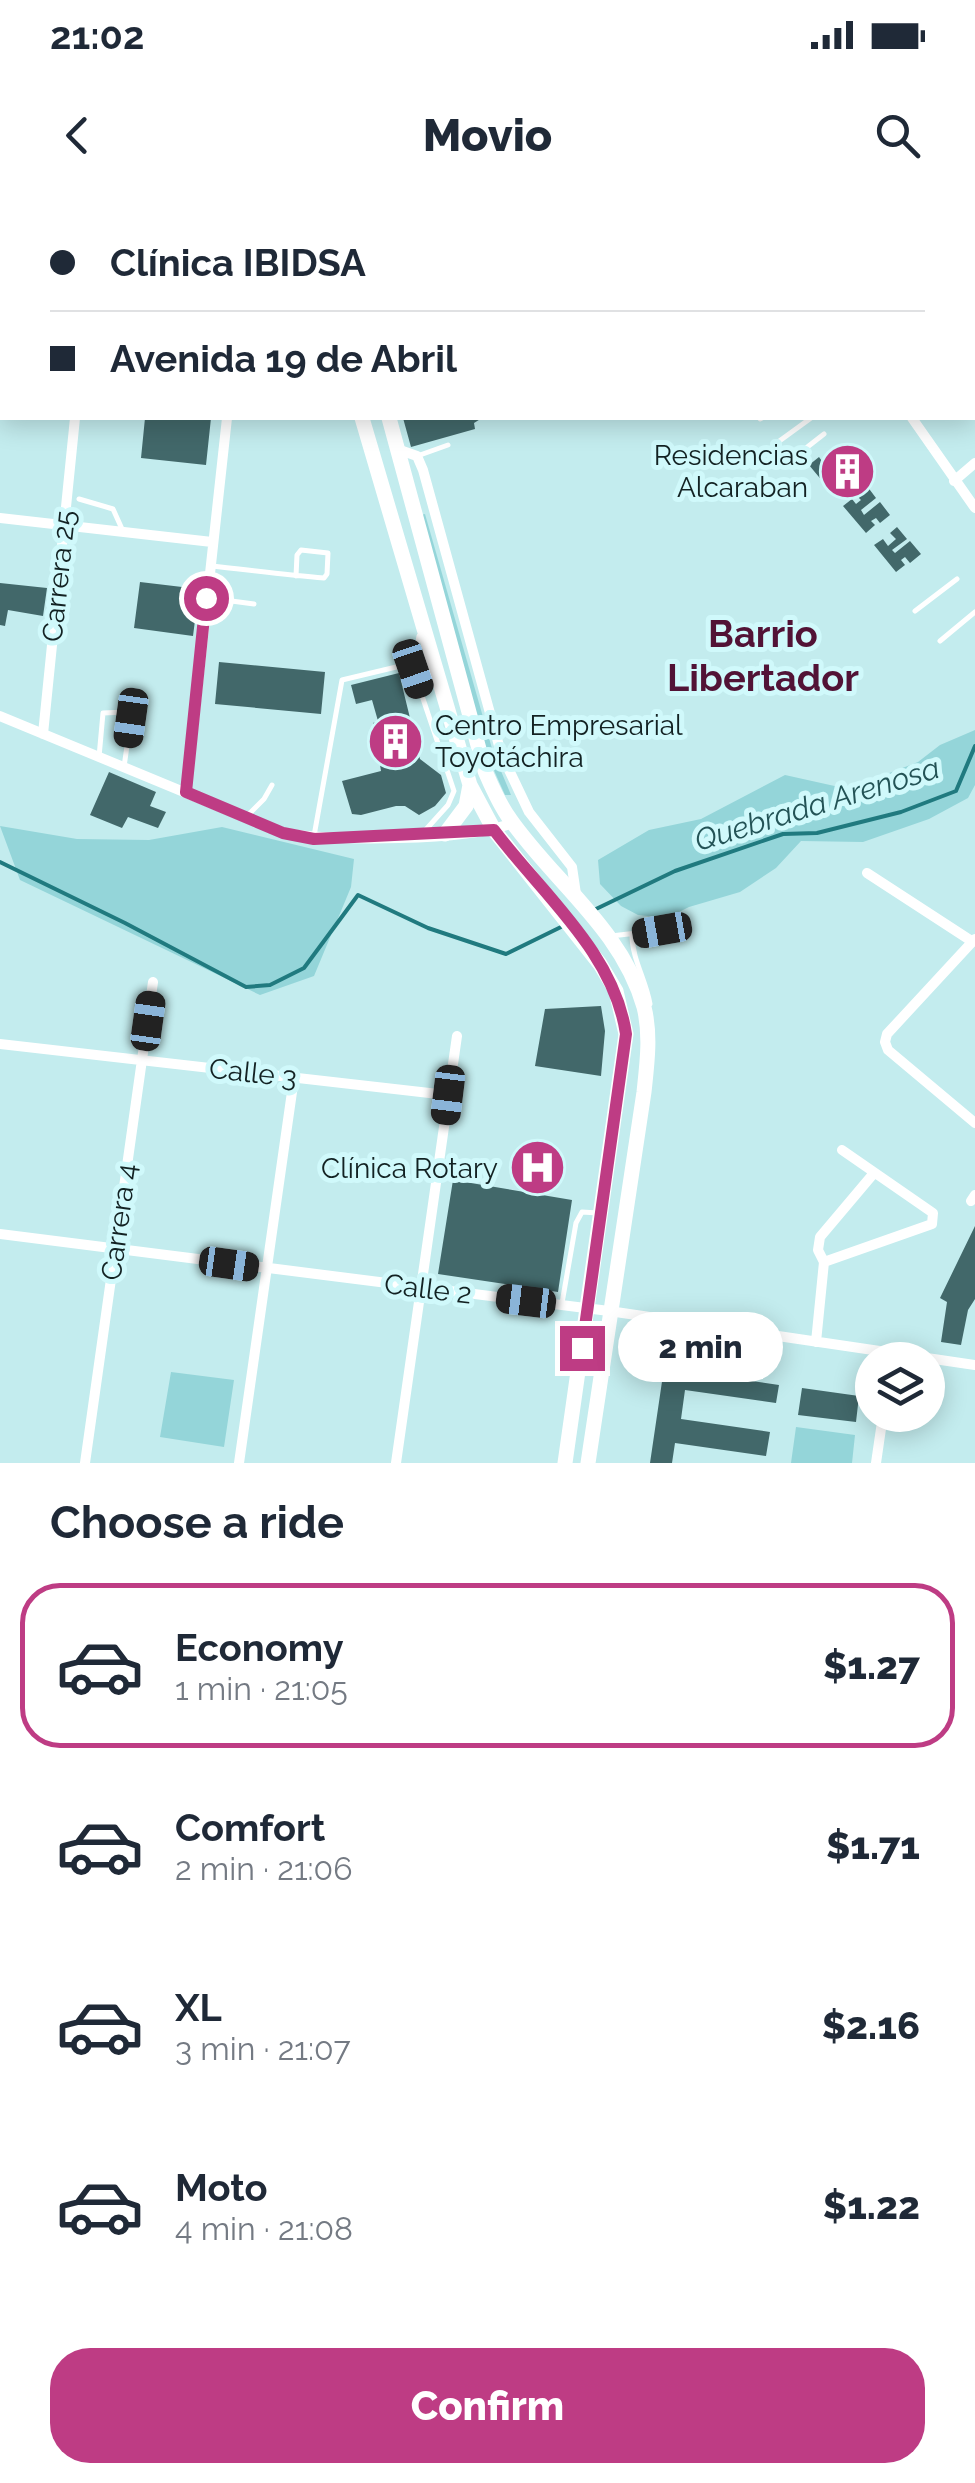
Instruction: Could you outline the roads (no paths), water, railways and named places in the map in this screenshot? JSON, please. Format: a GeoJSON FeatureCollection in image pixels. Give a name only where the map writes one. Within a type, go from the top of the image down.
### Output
{"type":"FeatureCollection","features":[{"type":"Feature","properties":{"kind":"main road"},"geometry":{"type":"LineString","coordinates":[[363,420],[470,785],[494,830],[600,964],[623,1013],[626,1034],[565,1463]]}},
{"type":"Feature","properties":{"kind":"main road"},"geometry":{"type":"LineString","coordinates":[[389,420],[485,770],[512,822],[609,936],[634,981],[646,1024],[644,1092],[588,1463]]}},
{"type":"Feature","properties":{"kind":"main road"},"geometry":{"type":"LineString","coordinates":[[445,834],[466,806],[470,785]]}},
{"type":"Feature","properties":{"kind":"street","name":"Carrera 25"},"geometry":{"type":"LineString","coordinates":[[44,734],[75,420]]}},
{"type":"Feature","properties":{"kind":"street"},"geometry":{"type":"LineString","coordinates":[[186,792],[228,420]]}},
{"type":"Feature","properties":{"kind":"street"},"geometry":{"type":"LineString","coordinates":[[913,420],[975,508]]}},
{"type":"Feature","properties":{"kind":"street"},"geometry":{"type":"LineString","coordinates":[[396,448],[417,456],[501,753],[529,812],[572,868],[576,895]]}},
{"type":"Feature","properties":{"kind":"street"},"geometry":{"type":"LineString","coordinates":[[954,481],[975,463]]}},
{"type":"Feature","properties":{"kind":"street"},"geometry":{"type":"LineString","coordinates":[[0,518],[212,542]]}},
{"type":"Feature","properties":{"kind":"street"},"geometry":{"type":"LineString","coordinates":[[0,716],[283,833],[314,839],[445,834],[494,830],[512,822]]}},
{"type":"Feature","properties":{"kind":"street"},"geometry":{"type":"LineString","coordinates":[[867,873],[974,940],[887,1034],[885,1042],[888,1050],[975,1123]]}},
{"type":"Feature","properties":{"kind":"street","name":"Carrera 4"},"geometry":{"type":"LineString","coordinates":[[85,1463],[153,982]]}},
{"type":"Feature","properties":{"kind":"street"},"geometry":{"type":"LineString","coordinates":[[396,1463],[457,1036]]}},
{"type":"Feature","properties":{"kind":"street","name":"Calle 3"},"geometry":{"type":"LineString","coordinates":[[0,1044],[448,1095]]}},
{"type":"Feature","properties":{"kind":"street"},"geometry":{"type":"LineString","coordinates":[[238,1463],[294,1078]]}},
{"type":"Feature","properties":{"kind":"street"},"geometry":{"type":"LineString","coordinates":[[824,1262],[932,1224],[933,1213],[842,1150]]}},
{"type":"Feature","properties":{"kind":"street"},"geometry":{"type":"LineString","coordinates":[[816,1342],[824,1262],[818,1250],[820,1237],[874,1173]]}},
{"type":"Feature","properties":{"kind":"street","name":"Calle 2"},"geometry":{"type":"LineString","coordinates":[[0,1234],[588,1309],[855,1349]]}},
{"type":"Feature","properties":{"kind":"street","name":"Calle 2"},"geometry":{"type":"LineString","coordinates":[[945,1362],[975,1365]]}},
{"type":"Feature","properties":{"kind":"street"},"geometry":{"type":"LineString","coordinates":[[876,1463],[881,1432]]}},
{"type":"Feature","properties":{"kind":"lane"},"geometry":{"type":"LineString","coordinates":[[778,442],[808,420]]}},
{"type":"Feature","properties":{"kind":"lane"},"geometry":{"type":"LineString","coordinates":[[792,459],[824,434]]}},
{"type":"Feature","properties":{"kind":"lane"},"geometry":{"type":"LineString","coordinates":[[417,456],[448,445]]}},
{"type":"Feature","properties":{"kind":"lane"},"geometry":{"type":"LineString","coordinates":[[79,499],[113,509],[122,532]]}},
{"type":"Feature","properties":{"kind":"lane"},"geometry":{"type":"LineString","coordinates":[[209,566],[296,576],[326,577],[328,554],[300,550],[296,576]]}},
{"type":"Feature","properties":{"kind":"lane"},"geometry":{"type":"LineString","coordinates":[[915,611],[957,579]]}},
{"type":"Feature","properties":{"kind":"lane"},"geometry":{"type":"LineString","coordinates":[[206,598],[254,604]]}},
{"type":"Feature","properties":{"kind":"lane"},"geometry":{"type":"LineString","coordinates":[[940,641],[975,612]]}},
{"type":"Feature","properties":{"kind":"lane"},"geometry":{"type":"LineString","coordinates":[[421,835],[448,805],[454,791],[413,663],[422,628]]}},
{"type":"Feature","properties":{"kind":"lane"},"geometry":{"type":"LineString","coordinates":[[314,839],[342,680],[413,663]]}},
{"type":"Feature","properties":{"kind":"lane"},"geometry":{"type":"LineString","coordinates":[[98,757],[103,713],[126,712],[131,718],[124,767]]}},
{"type":"Feature","properties":{"kind":"lane"},"geometry":{"type":"LineString","coordinates":[[246,819],[272,785]]}},
{"type":"Feature","properties":{"kind":"lane"},"geometry":{"type":"LineString","coordinates":[[609,936],[662,930]]}},
{"type":"Feature","properties":{"kind":"lane"},"geometry":{"type":"LineString","coordinates":[[632,935],[632,951],[646,980],[652,1015],[646,1024]]}},
{"type":"Feature","properties":{"kind":"lane"},"geometry":{"type":"LineString","coordinates":[[561,1306],[576,1223],[582,1212],[602,1214]]}},
{"type":"Feature","properties":{"kind":"waterway","name":"Quebrada Arenosa"},"geometry":{"type":"LineString","coordinates":[[596,909],[675,871],[783,834],[817,833],[901,812],[956,791],[975,746]]}},
{"type":"Feature","properties":{"kind":"waterway","name":"Quebrada Arenosa"},"geometry":{"type":"LineString","coordinates":[[0,862],[246,987],[270,985],[304,968],[358,895],[428,928],[506,954],[561,927]]}},
{"type":"Feature","properties":{"kind":"place","name":"Residencias Alcaraban"},"geometry":{"type":"Point","coordinates":[847,471]}},
{"type":"Feature","properties":{"kind":"place","name":"Centro Empresarial Toyotáchira"},"geometry":{"type":"Point","coordinates":[396,741]}},
{"type":"Feature","properties":{"kind":"place","name":"Clínica Rotary"},"geometry":{"type":"Point","coordinates":[537,1168]}},
{"type":"Feature","properties":{"kind":"district","name":"Barrio Libertador"},"geometry":{"type":"Point","coordinates":[763,654]}}]}
